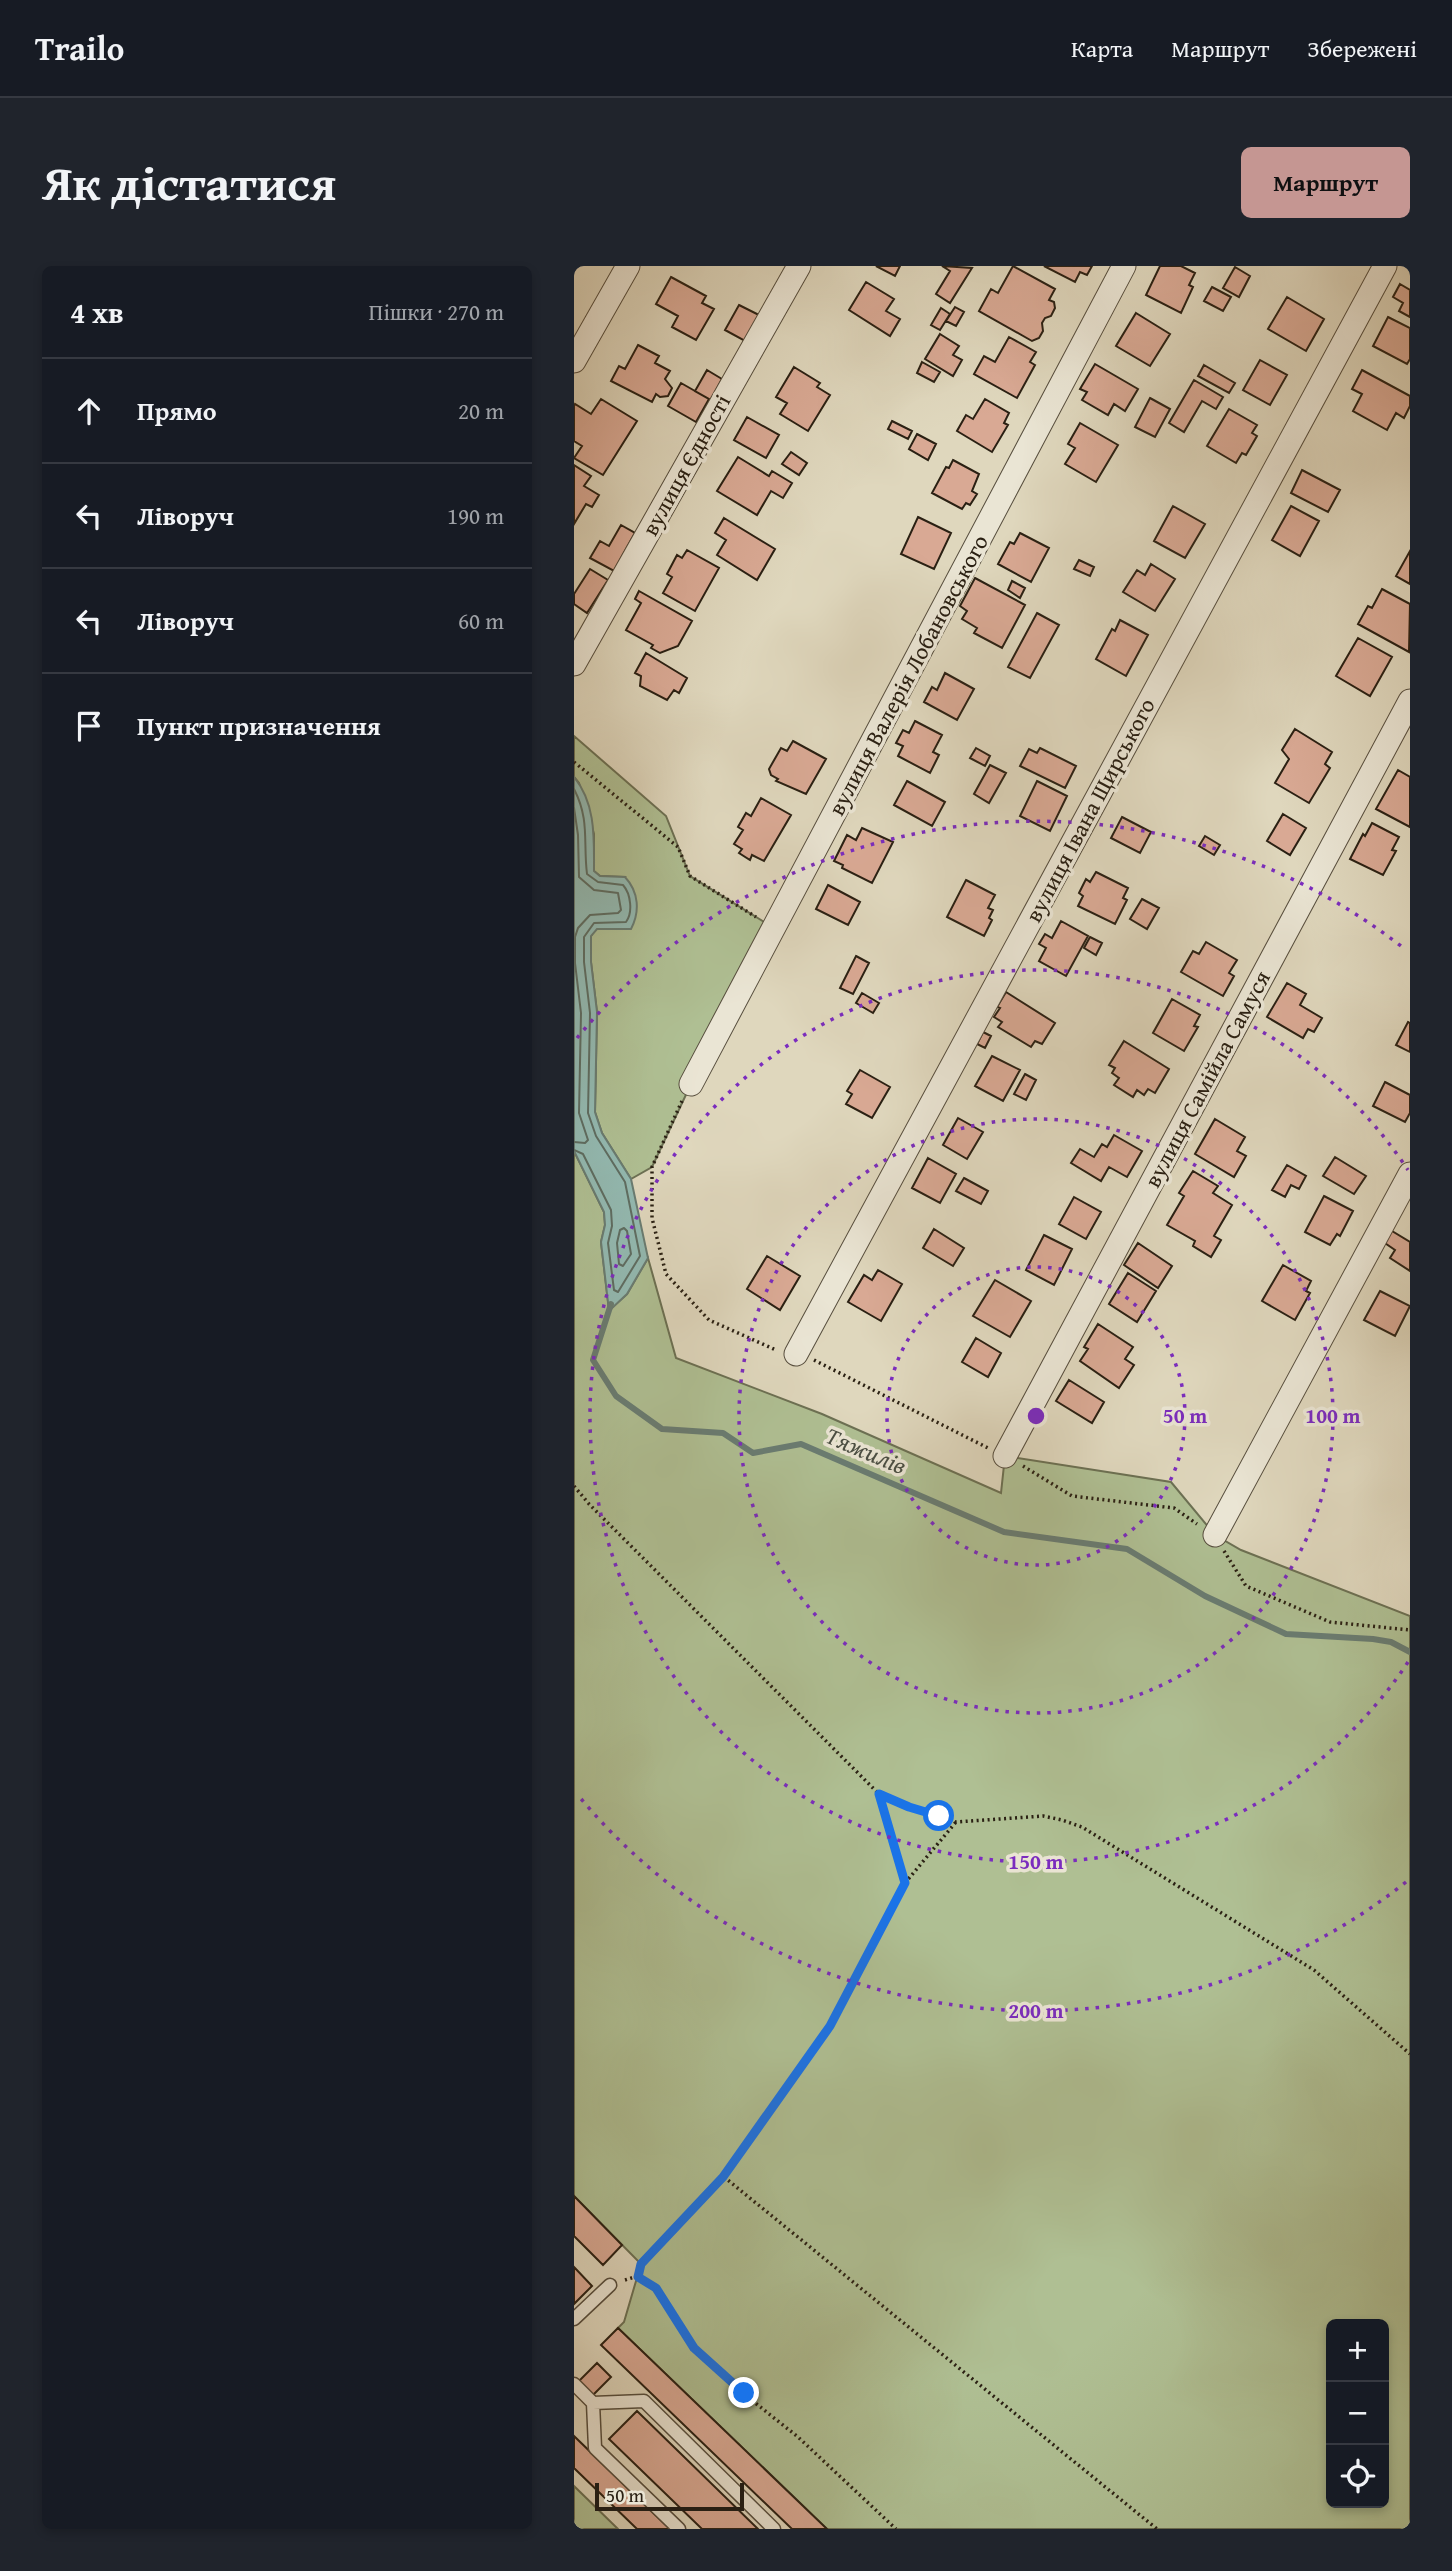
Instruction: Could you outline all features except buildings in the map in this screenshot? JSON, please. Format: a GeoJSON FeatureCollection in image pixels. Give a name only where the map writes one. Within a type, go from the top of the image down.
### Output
{"type":"FeatureCollection","features":[{"type":"Feature","properties":{"kind":"street"},"geometry":{"type":"LineString","coordinates":[[574,361],[628,266]]}},
{"type":"Feature","properties":{"kind":"street","name":"вулиця Єдності"},"geometry":{"type":"LineString","coordinates":[[574,664],[799,266]]}},
{"type":"Feature","properties":{"kind":"street","name":"вулиця Валерія Лобановського"},"geometry":{"type":"LineString","coordinates":[[691,1084],[1124,266]]}},
{"type":"Feature","properties":{"kind":"street","name":"вулиця Івана Щирського"},"geometry":{"type":"LineString","coordinates":[[796,1354],[1385,266]]}},
{"type":"Feature","properties":{"kind":"street","name":"вулиця Самійла Самуся"},"geometry":{"type":"LineString","coordinates":[[1005,1456],[1410,701]]}},
{"type":"Feature","properties":{"kind":"street"},"geometry":{"type":"LineString","coordinates":[[1215,1535],[1410,1174]]}},
{"type":"Feature","properties":{"kind":"lane"},"geometry":{"type":"LineString","coordinates":[[574,2319],[610,2285]]}},
{"type":"Feature","properties":{"kind":"lane"},"geometry":{"type":"LineString","coordinates":[[574,2384],[593,2403],[595,2448],[679,2529]]}},
{"type":"Feature","properties":{"kind":"lane"},"geometry":{"type":"LineString","coordinates":[[593,2403],[644,2401],[774,2529]]}},
{"type":"Feature","properties":{"kind":"path"},"geometry":{"type":"LineString","coordinates":[[574,762],[678,847],[690,876],[774,928]]}},
{"type":"Feature","properties":{"kind":"path"},"geometry":{"type":"LineString","coordinates":[[691,1084],[652,1167],[652,1218],[666,1275],[709,1320],[770,1349],[808,1357],[1005,1456],[1072,1496],[1174,1508],[1215,1535],[1247,1586],[1330,1622],[1410,1630]]}},
{"type":"Feature","properties":{"kind":"path"},"geometry":{"type":"LineString","coordinates":[[574,1486],[879,1794],[956,1822],[1043,1816],[1082,1827],[1314,1970],[1410,2054]]}},
{"type":"Feature","properties":{"kind":"path"},"geometry":{"type":"LineString","coordinates":[[879,1794],[905,1883]]}},
{"type":"Feature","properties":{"kind":"path"},"geometry":{"type":"LineString","coordinates":[[638,2277],[641,2264],[723,2177],[830,2026],[905,1883],[956,1822]]}},
{"type":"Feature","properties":{"kind":"path"},"geometry":{"type":"LineString","coordinates":[[723,2177],[1157,2529]]}},
{"type":"Feature","properties":{"kind":"path"},"geometry":{"type":"LineString","coordinates":[[610,2285],[638,2277],[656,2288],[694,2348],[798,2437],[896,2529]]}},
{"type":"Feature","properties":{"kind":"green space"},"geometry":{"type":"Polygon","coordinates":[[[574,736],[666,816],[690,876],[774,928],[691,1084],[652,1167],[631,1179],[602,1133],[595,1112],[597,1012],[591,962],[591,936],[625,877],[600,876],[594,871],[594,834],[579,783],[574,777],[574,736]]]}},
{"type":"Feature","properties":{"kind":"green space"},"geometry":{"type":"Polygon","coordinates":[[[574,1151],[604,1212],[605,1225],[601,1242],[609,1310],[627,1294],[648,1258],[676,1358],[822,1414],[1001,1493],[1005,1456],[1171,1482],[1215,1535],[1241,1550],[1410,1616],[1410,2529],[827,2529],[618,2328],[624,2322],[641,2264],[574,2196],[574,1151]]]}},
{"type":"Feature","properties":{"kind":"green space"},"geometry":{"type":"Polygon","coordinates":[[[574,2486],[618,2529],[574,2529],[574,2486]]]}},
{"type":"Feature","properties":{"kind":"water"},"geometry":{"type":"Polygon","coordinates":[[[574,777],[590,810],[594,871],[600,876],[625,877],[637,902],[631,929],[597,929],[591,936],[597,1012],[595,1112],[602,1133],[631,1179],[648,1258],[627,1294],[609,1311],[601,1242],[605,1225],[604,1212],[574,1151],[574,777]]]}},
{"type":"Feature","properties":{"kind":"waterway","name":"Тяжилів"},"geometry":{"type":"LineString","coordinates":[[611,1304],[593,1360],[616,1396],[662,1429],[723,1433],[753,1453],[801,1444],[1004,1532],[1127,1549],[1205,1596],[1286,1634],[1373,1639],[1391,1642],[1410,1652]]}},
{"type":"Feature","properties":{"kind":"route"},"geometry":{"type":"LineString","coordinates":[[744,2393],[694,2348],[656,2288],[638,2277],[641,2264],[723,2177],[830,2026],[905,1883],[879,1794],[939,1816]]}}]}
